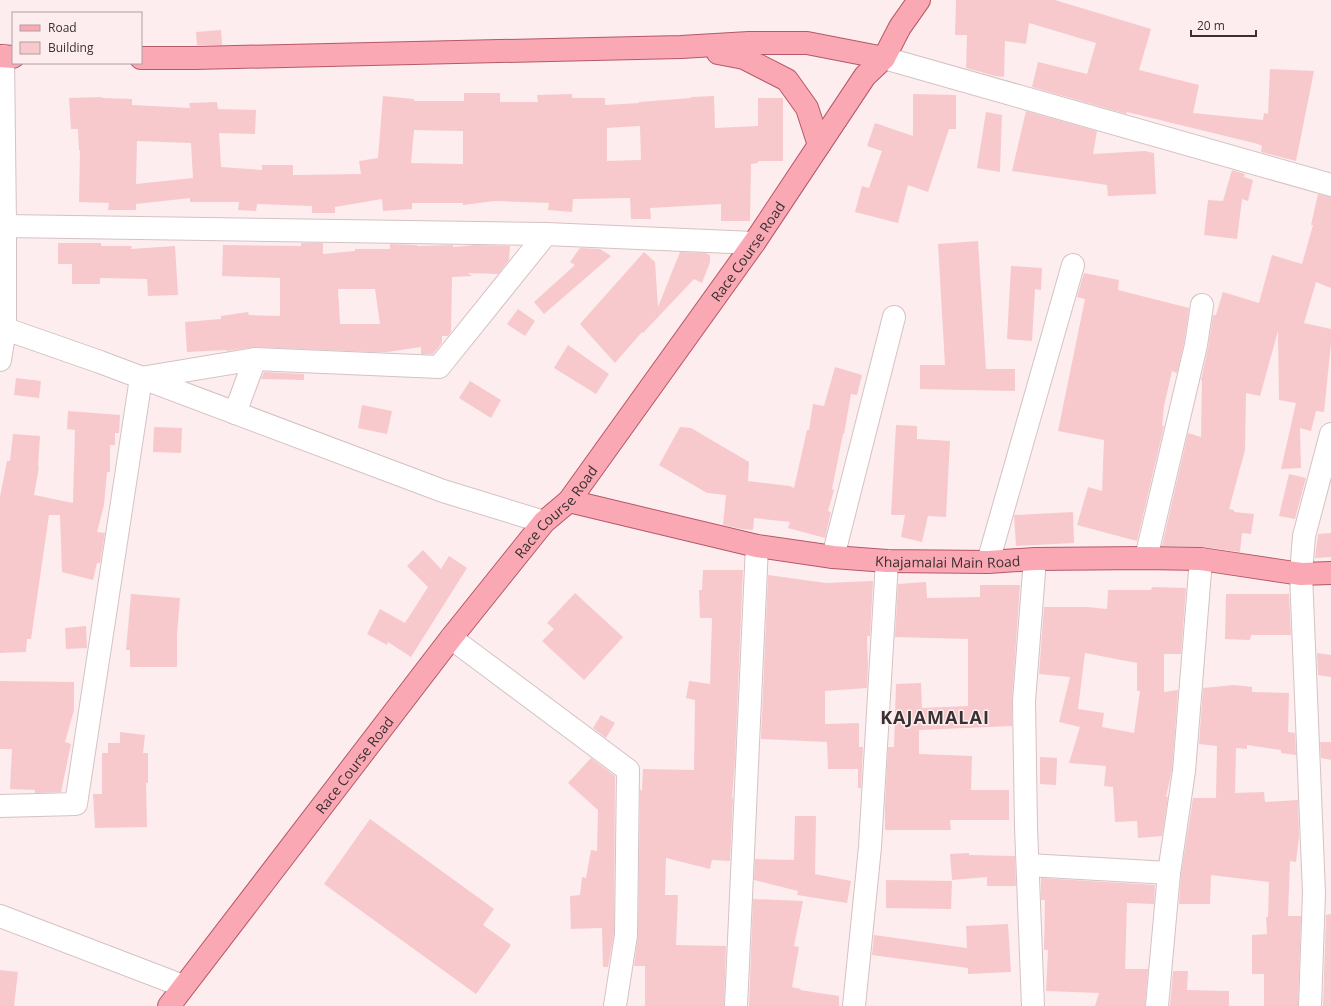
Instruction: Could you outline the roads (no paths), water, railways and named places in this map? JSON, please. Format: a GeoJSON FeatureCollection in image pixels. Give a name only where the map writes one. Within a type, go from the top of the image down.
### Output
{"type":"FeatureCollection","features":[{"type":"Feature","properties":{"kind":"main road","name":"Race Course Road"},"geometry":{"type":"LineString","coordinates":[[168,1006],[451,638],[544,522],[569,501],[754,243],[865,76],[884,58],[900,27],[919,0]]}},
{"type":"Feature","properties":{"kind":"main road"},"geometry":{"type":"LineString","coordinates":[[142,58],[689,47],[749,43],[807,43],[884,58]]}},
{"type":"Feature","properties":{"kind":"main road"},"geometry":{"type":"LineString","coordinates":[[689,47],[744,58],[787,80],[807,108],[819,145]]}},
{"type":"Feature","properties":{"kind":"main road","name":"Khajamalai Main Road"},"geometry":{"type":"LineString","coordinates":[[569,501],[757,546],[833,557],[887,561],[988,562],[1035,559],[1202,559],[1302,574],[1331,573]]}},
{"type":"Feature","properties":{"kind":"street"},"geometry":{"type":"LineString","coordinates":[[0,360],[5,226],[5,56]]}},
{"type":"Feature","properties":{"kind":"street"},"geometry":{"type":"LineString","coordinates":[[884,58],[1331,185]]}},
{"type":"Feature","properties":{"kind":"street"},"geometry":{"type":"LineString","coordinates":[[5,226],[546,234],[754,243]]}},
{"type":"Feature","properties":{"kind":"street"},"geometry":{"type":"LineString","coordinates":[[141,378],[255,359],[439,367],[546,234]]}},
{"type":"Feature","properties":{"kind":"street"},"geometry":{"type":"LineString","coordinates":[[988,562],[1073,265]]}},
{"type":"Feature","properties":{"kind":"street"},"geometry":{"type":"LineString","coordinates":[[1146,558],[1196,344],[1202,305]]}},
{"type":"Feature","properties":{"kind":"street"},"geometry":{"type":"LineString","coordinates":[[833,557],[894,317]]}},
{"type":"Feature","properties":{"kind":"street"},"geometry":{"type":"LineString","coordinates":[[2,328],[100,362],[443,491],[544,522]]}},
{"type":"Feature","properties":{"kind":"street"},"geometry":{"type":"LineString","coordinates":[[234,413],[255,359]]}},
{"type":"Feature","properties":{"kind":"street"},"geometry":{"type":"LineString","coordinates":[[0,806],[76,804],[141,378]]}},
{"type":"Feature","properties":{"kind":"street"},"geometry":{"type":"LineString","coordinates":[[1310,1006],[1322,894],[1302,574],[1304,536],[1331,434]]}},
{"type":"Feature","properties":{"kind":"street"},"geometry":{"type":"LineString","coordinates":[[736,1006],[757,546]]}},
{"type":"Feature","properties":{"kind":"street"},"geometry":{"type":"LineString","coordinates":[[1033,1006],[1024,701],[1035,559]]}},
{"type":"Feature","properties":{"kind":"street"},"geometry":{"type":"LineString","coordinates":[[1158,1006],[1169,873],[1184,771],[1202,559]]}},
{"type":"Feature","properties":{"kind":"street"},"geometry":{"type":"LineString","coordinates":[[854,1006],[870,848],[887,561]]}},
{"type":"Feature","properties":{"kind":"street"},"geometry":{"type":"LineString","coordinates":[[451,638],[628,770],[626,935],[615,1006]]}},
{"type":"Feature","properties":{"kind":"street"},"geometry":{"type":"LineString","coordinates":[[1028,865],[1169,873]]}},
{"type":"Feature","properties":{"kind":"street"},"geometry":{"type":"LineString","coordinates":[[0,916],[183,986]]}},
{"type":"Feature","properties":{"kind":"district","name":"KAJAMALAI"},"geometry":{"type":"Point","coordinates":[935,717]}}]}
